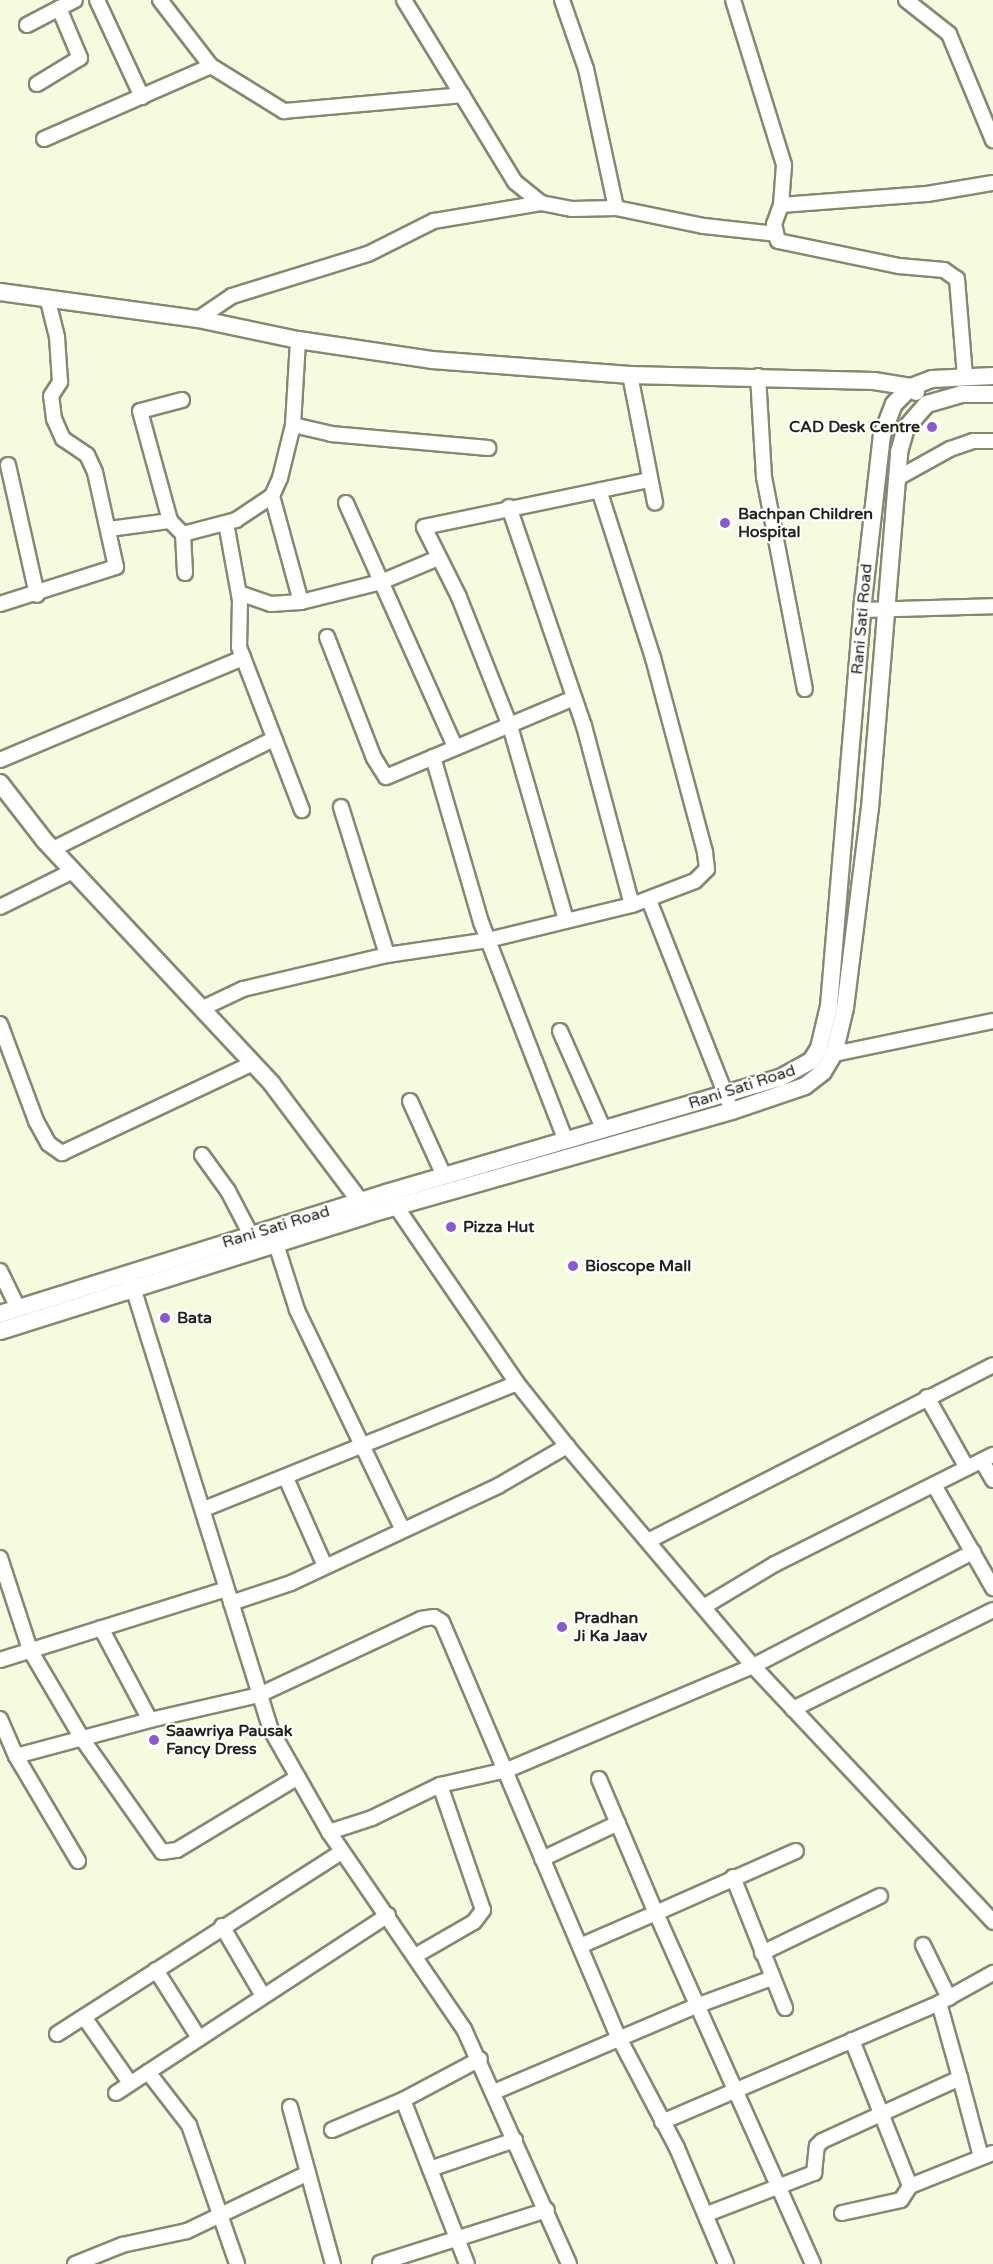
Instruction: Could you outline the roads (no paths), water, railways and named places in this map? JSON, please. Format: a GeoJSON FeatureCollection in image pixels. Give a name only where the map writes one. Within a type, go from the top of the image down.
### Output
{"type":"FeatureCollection","features":[{"type":"Feature","properties":{"kind":"street"},"geometry":{"type":"LineString","coordinates":[[27,25],[75,0]]}},
{"type":"Feature","properties":{"kind":"street"},"geometry":{"type":"LineString","coordinates":[[97,0],[142,97]]}},
{"type":"Feature","properties":{"kind":"street"},"geometry":{"type":"LineString","coordinates":[[160,0],[211,66],[258,98],[292,112],[462,95]]}},
{"type":"Feature","properties":{"kind":"street"},"geometry":{"type":"LineString","coordinates":[[404,0],[515,182],[541,203]]}},
{"type":"Feature","properties":{"kind":"street"},"geometry":{"type":"LineString","coordinates":[[562,0],[586,69],[616,208]]}},
{"type":"Feature","properties":{"kind":"street"},"geometry":{"type":"LineString","coordinates":[[733,0],[784,165],[781,205],[775,215],[778,241],[899,266],[944,270],[957,279],[965,377]]}},
{"type":"Feature","properties":{"kind":"street"},"geometry":{"type":"LineString","coordinates":[[906,0],[949,34],[993,140]]}},
{"type":"Feature","properties":{"kind":"street"},"geometry":{"type":"LineString","coordinates":[[37,84],[80,58],[59,8]]}},
{"type":"Feature","properties":{"kind":"street"},"geometry":{"type":"LineString","coordinates":[[44,139],[211,66]]}},
{"type":"Feature","properties":{"kind":"street"},"geometry":{"type":"LineString","coordinates":[[781,205],[927,194],[993,183]]}},
{"type":"Feature","properties":{"kind":"street"},"geometry":{"type":"LineString","coordinates":[[198,319],[232,296],[368,254],[434,221],[541,203],[572,209],[616,208],[704,226],[777,234]]}},
{"type":"Feature","properties":{"kind":"street"},"geometry":{"type":"LineString","coordinates":[[0,292],[198,319],[298,340],[432,360],[630,375],[758,376],[910,387],[932,379],[993,376]]}},
{"type":"Feature","properties":{"kind":"street"},"geometry":{"type":"LineString","coordinates":[[0,604],[37,595],[116,567],[95,472],[87,455],[63,439],[54,418],[51,396],[60,382],[57,337],[48,300]]}},
{"type":"Feature","properties":{"kind":"street"},"geometry":{"type":"LineString","coordinates":[[183,534],[226,523],[272,496],[280,478],[293,425],[298,340]]}},
{"type":"Feature","properties":{"kind":"street"},"geometry":{"type":"LineString","coordinates":[[630,375],[648,480],[655,503]]}},
{"type":"Feature","properties":{"kind":"street"},"geometry":{"type":"LineString","coordinates":[[758,376],[764,477],[805,689]]}},
{"type":"Feature","properties":{"kind":"street"},"geometry":{"type":"LineString","coordinates":[[910,387],[927,404]]}},
{"type":"Feature","properties":{"kind":"street","name":"Rani Sati Road"},"geometry":{"type":"LineString","coordinates":[[391,1200],[444,1176],[797,1072],[811,1061],[837,1007],[862,610],[882,435],[894,404],[910,387]]}},
{"type":"Feature","properties":{"kind":"street"},"geometry":{"type":"LineString","coordinates":[[0,1331],[131,1281],[276,1244],[365,1208],[391,1200],[732,1111],[805,1086],[823,1072],[834,1054],[837,1007],[870,808],[896,478],[906,428],[927,404],[961,394],[993,394]]}},
{"type":"Feature","properties":{"kind":"street"},"geometry":{"type":"LineString","coordinates":[[182,400],[140,411],[170,521],[183,534],[185,573]]}},
{"type":"Feature","properties":{"kind":"street"},"geometry":{"type":"LineString","coordinates":[[293,425],[331,434],[488,448]]}},
{"type":"Feature","properties":{"kind":"street"},"geometry":{"type":"LineString","coordinates":[[896,478],[950,449],[973,441],[993,441]]}},
{"type":"Feature","properties":{"kind":"street"},"geometry":{"type":"LineString","coordinates":[[8,465],[37,595]]}},
{"type":"Feature","properties":{"kind":"street"},"geometry":{"type":"LineString","coordinates":[[566,920],[509,723],[459,597],[423,527],[509,507],[648,480]]}},
{"type":"Feature","properties":{"kind":"street"},"geometry":{"type":"LineString","coordinates":[[203,1008],[243,989],[387,956],[488,940],[632,905],[695,881],[707,869],[705,852],[653,658],[598,490]]}},
{"type":"Feature","properties":{"kind":"street"},"geometry":{"type":"LineString","coordinates":[[272,496],[301,602]]}},
{"type":"Feature","properties":{"kind":"street"},"geometry":{"type":"LineString","coordinates":[[346,503],[455,747]]}},
{"type":"Feature","properties":{"kind":"street"},"geometry":{"type":"LineString","coordinates":[[509,507],[610,811],[632,905]]}},
{"type":"Feature","properties":{"kind":"street"},"geometry":{"type":"LineString","coordinates":[[109,529],[170,521]]}},
{"type":"Feature","properties":{"kind":"street"},"geometry":{"type":"LineString","coordinates":[[226,523],[239,594],[238,640],[302,810]]}},
{"type":"Feature","properties":{"kind":"street"},"geometry":{"type":"LineString","coordinates":[[239,594],[271,604],[301,602],[381,582],[438,558]]}},
{"type":"Feature","properties":{"kind":"street"},"geometry":{"type":"LineString","coordinates":[[862,610],[993,606]]}},
{"type":"Feature","properties":{"kind":"street"},"geometry":{"type":"LineString","coordinates":[[327,637],[382,775],[391,777],[509,723],[574,698]]}},
{"type":"Feature","properties":{"kind":"street"},"geometry":{"type":"LineString","coordinates":[[0,759],[243,658]]}},
{"type":"Feature","properties":{"kind":"street"},"geometry":{"type":"LineString","coordinates":[[53,849],[274,739]]}},
{"type":"Feature","properties":{"kind":"street"},"geometry":{"type":"LineString","coordinates":[[433,757],[488,940],[565,1139]]}},
{"type":"Feature","properties":{"kind":"street"},"geometry":{"type":"LineString","coordinates":[[0,783],[53,849],[253,1063],[365,1208]]}},
{"type":"Feature","properties":{"kind":"street"},"geometry":{"type":"LineString","coordinates":[[342,807],[387,956]]}},
{"type":"Feature","properties":{"kind":"street"},"geometry":{"type":"LineString","coordinates":[[0,907],[73,871]]}},
{"type":"Feature","properties":{"kind":"street"},"geometry":{"type":"LineString","coordinates":[[649,900],[732,1111]]}},
{"type":"Feature","properties":{"kind":"street"},"geometry":{"type":"LineString","coordinates":[[834,1054],[993,1021]]}},
{"type":"Feature","properties":{"kind":"street"},"geometry":{"type":"LineString","coordinates":[[1,1028],[36,1120],[49,1144],[62,1153],[253,1063]]}},
{"type":"Feature","properties":{"kind":"street"},"geometry":{"type":"LineString","coordinates":[[560,1031],[603,1128]]}},
{"type":"Feature","properties":{"kind":"street"},"geometry":{"type":"LineString","coordinates":[[410,1101],[444,1176]]}},
{"type":"Feature","properties":{"kind":"street"},"geometry":{"type":"LineString","coordinates":[[202,1155],[228,1191],[251,1235]]}},
{"type":"Feature","properties":{"kind":"street"},"geometry":{"type":"LineString","coordinates":[[391,1200],[517,1383],[567,1446],[705,1606],[753,1666],[993,1922]]}},
{"type":"Feature","properties":{"kind":"street","name":"Rani Sati Road"},"geometry":{"type":"LineString","coordinates":[[0,1314],[131,1281],[251,1235],[365,1208]]}},
{"type":"Feature","properties":{"kind":"street"},"geometry":{"type":"LineString","coordinates":[[276,1244],[297,1310],[364,1446],[402,1530]]}},
{"type":"Feature","properties":{"kind":"street"},"geometry":{"type":"LineString","coordinates":[[0,1271],[18,1308]]}},
{"type":"Feature","properties":{"kind":"street"},"geometry":{"type":"LineString","coordinates":[[131,1281],[204,1509],[226,1589],[271,1730],[329,1832],[464,2028],[480,2059],[569,2264]]}},
{"type":"Feature","properties":{"kind":"street"},"geometry":{"type":"LineString","coordinates":[[648,1541],[993,1365]]}},
{"type":"Feature","properties":{"kind":"street"},"geometry":{"type":"LineString","coordinates":[[204,1509],[286,1478],[517,1383]]}},
{"type":"Feature","properties":{"kind":"street"},"geometry":{"type":"LineString","coordinates":[[927,1397],[967,1468]]}},
{"type":"Feature","properties":{"kind":"street"},"geometry":{"type":"LineString","coordinates":[[231,1603],[325,1566],[498,1486],[567,1446]]}},
{"type":"Feature","properties":{"kind":"street"},"geometry":{"type":"LineString","coordinates":[[705,1606],[775,1564],[988,1458],[993,1480]]}},
{"type":"Feature","properties":{"kind":"street"},"geometry":{"type":"LineString","coordinates":[[286,1478],[325,1566]]}},
{"type":"Feature","properties":{"kind":"street"},"geometry":{"type":"LineString","coordinates":[[934,1485],[993,1588]]}},
{"type":"Feature","properties":{"kind":"street"},"geometry":{"type":"LineString","coordinates":[[329,1832],[372,1818],[440,1785],[507,1770],[753,1666],[973,1552]]}},
{"type":"Feature","properties":{"kind":"street"},"geometry":{"type":"LineString","coordinates":[[0,1558],[30,1650],[83,1740],[154,1845],[171,1854],[298,1777]]}},
{"type":"Feature","properties":{"kind":"street"},"geometry":{"type":"LineString","coordinates":[[0,1660],[226,1589]]}},
{"type":"Feature","properties":{"kind":"street"},"geometry":{"type":"LineString","coordinates":[[793,1709],[993,1610]]}},
{"type":"Feature","properties":{"kind":"street"},"geometry":{"type":"LineString","coordinates":[[16,1756],[83,1740],[150,1720],[259,1695],[421,1619],[434,1617],[442,1622],[507,1770],[619,2038],[707,2214],[726,2264]]}},
{"type":"Feature","properties":{"kind":"street"},"geometry":{"type":"LineString","coordinates":[[101,1628],[150,1720]]}},
{"type":"Feature","properties":{"kind":"street"},"geometry":{"type":"LineString","coordinates":[[0,1719],[16,1756],[78,1861]]}},
{"type":"Feature","properties":{"kind":"street"},"geometry":{"type":"LineString","coordinates":[[599,1779],[696,2006],[738,2091],[813,2264]]}},
{"type":"Feature","properties":{"kind":"street"},"geometry":{"type":"LineString","coordinates":[[416,1956],[474,1923],[483,1910],[440,1785]]}},
{"type":"Feature","properties":{"kind":"street"},"geometry":{"type":"LineString","coordinates":[[542,1858],[618,1823]]}},
{"type":"Feature","properties":{"kind":"street"},"geometry":{"type":"LineString","coordinates":[[580,1946],[796,1851]]}},
{"type":"Feature","properties":{"kind":"street"},"geometry":{"type":"LineString","coordinates":[[57,2034],[222,1926],[342,1852]]}},
{"type":"Feature","properties":{"kind":"street"},"geometry":{"type":"LineString","coordinates":[[733,1877],[785,2008]]}},
{"type":"Feature","properties":{"kind":"street"},"geometry":{"type":"LineString","coordinates":[[762,1953],[880,1896]]}},
{"type":"Feature","properties":{"kind":"street"},"geometry":{"type":"LineString","coordinates":[[116,2092],[388,1915]]}},
{"type":"Feature","properties":{"kind":"street"},"geometry":{"type":"LineString","coordinates":[[222,1926],[263,1996]]}},
{"type":"Feature","properties":{"kind":"street"},"geometry":{"type":"LineString","coordinates":[[842,2213],[901,2200],[910,2187],[987,2155],[960,2078],[944,2001],[923,1946]]}},
{"type":"Feature","properties":{"kind":"street"},"geometry":{"type":"LineString","coordinates":[[156,1970],[199,2038]]}},
{"type":"Feature","properties":{"kind":"street"},"geometry":{"type":"LineString","coordinates":[[662,2122],[944,2001],[993,1973]]}},
{"type":"Feature","properties":{"kind":"street"},"geometry":{"type":"LineString","coordinates":[[494,2092],[696,2006],[772,1978]]}},
{"type":"Feature","properties":{"kind":"street"},"geometry":{"type":"LineString","coordinates":[[84,2017],[130,2083]]}},
{"type":"Feature","properties":{"kind":"street"},"geometry":{"type":"LineString","coordinates":[[852,2040],[910,2187]]}},
{"type":"Feature","properties":{"kind":"street"},"geometry":{"type":"LineString","coordinates":[[332,2130],[403,2100],[480,2059]]}},
{"type":"Feature","properties":{"kind":"street"},"geometry":{"type":"LineString","coordinates":[[148,2072],[189,2125],[237,2264]]}},
{"type":"Feature","properties":{"kind":"street"},"geometry":{"type":"LineString","coordinates":[[707,2214],[814,2173],[817,2146],[822,2141],[882,2115],[916,2095],[960,2078]]}},
{"type":"Feature","properties":{"kind":"street"},"geometry":{"type":"LineString","coordinates":[[403,2100],[467,2264]]}},
{"type":"Feature","properties":{"kind":"street"},"geometry":{"type":"LineString","coordinates":[[290,2107],[333,2264]]}},
{"type":"Feature","properties":{"kind":"street"},"geometry":{"type":"LineString","coordinates":[[430,2169],[515,2140]]}},
{"type":"Feature","properties":{"kind":"street"},"geometry":{"type":"LineString","coordinates":[[75,2264],[122,2245],[186,2230],[308,2173]]}},
{"type":"Feature","properties":{"kind":"street"},"geometry":{"type":"LineString","coordinates":[[380,2263],[459,2241],[547,2210]]}},
{"type":"Feature","properties":{"kind":"place","name":"CAD Desk Centre"},"geometry":{"type":"Point","coordinates":[932,427]}},
{"type":"Feature","properties":{"kind":"place","name":"Bachpan Children Hospital"},"geometry":{"type":"Point","coordinates":[725,523]}},
{"type":"Feature","properties":{"kind":"place","name":"Pizza Hut"},"geometry":{"type":"Point","coordinates":[451,1227]}},
{"type":"Feature","properties":{"kind":"place","name":"Bioscope Mall"},"geometry":{"type":"Point","coordinates":[573,1266]}},
{"type":"Feature","properties":{"kind":"place","name":"Bata"},"geometry":{"type":"Point","coordinates":[165,1318]}},
{"type":"Feature","properties":{"kind":"place","name":"Pradhan Ji Ka Jaav"},"geometry":{"type":"Point","coordinates":[562,1627]}},
{"type":"Feature","properties":{"kind":"place","name":"Saawriya Pausak Fancy Dress"},"geometry":{"type":"Point","coordinates":[154,1740]}}]}
